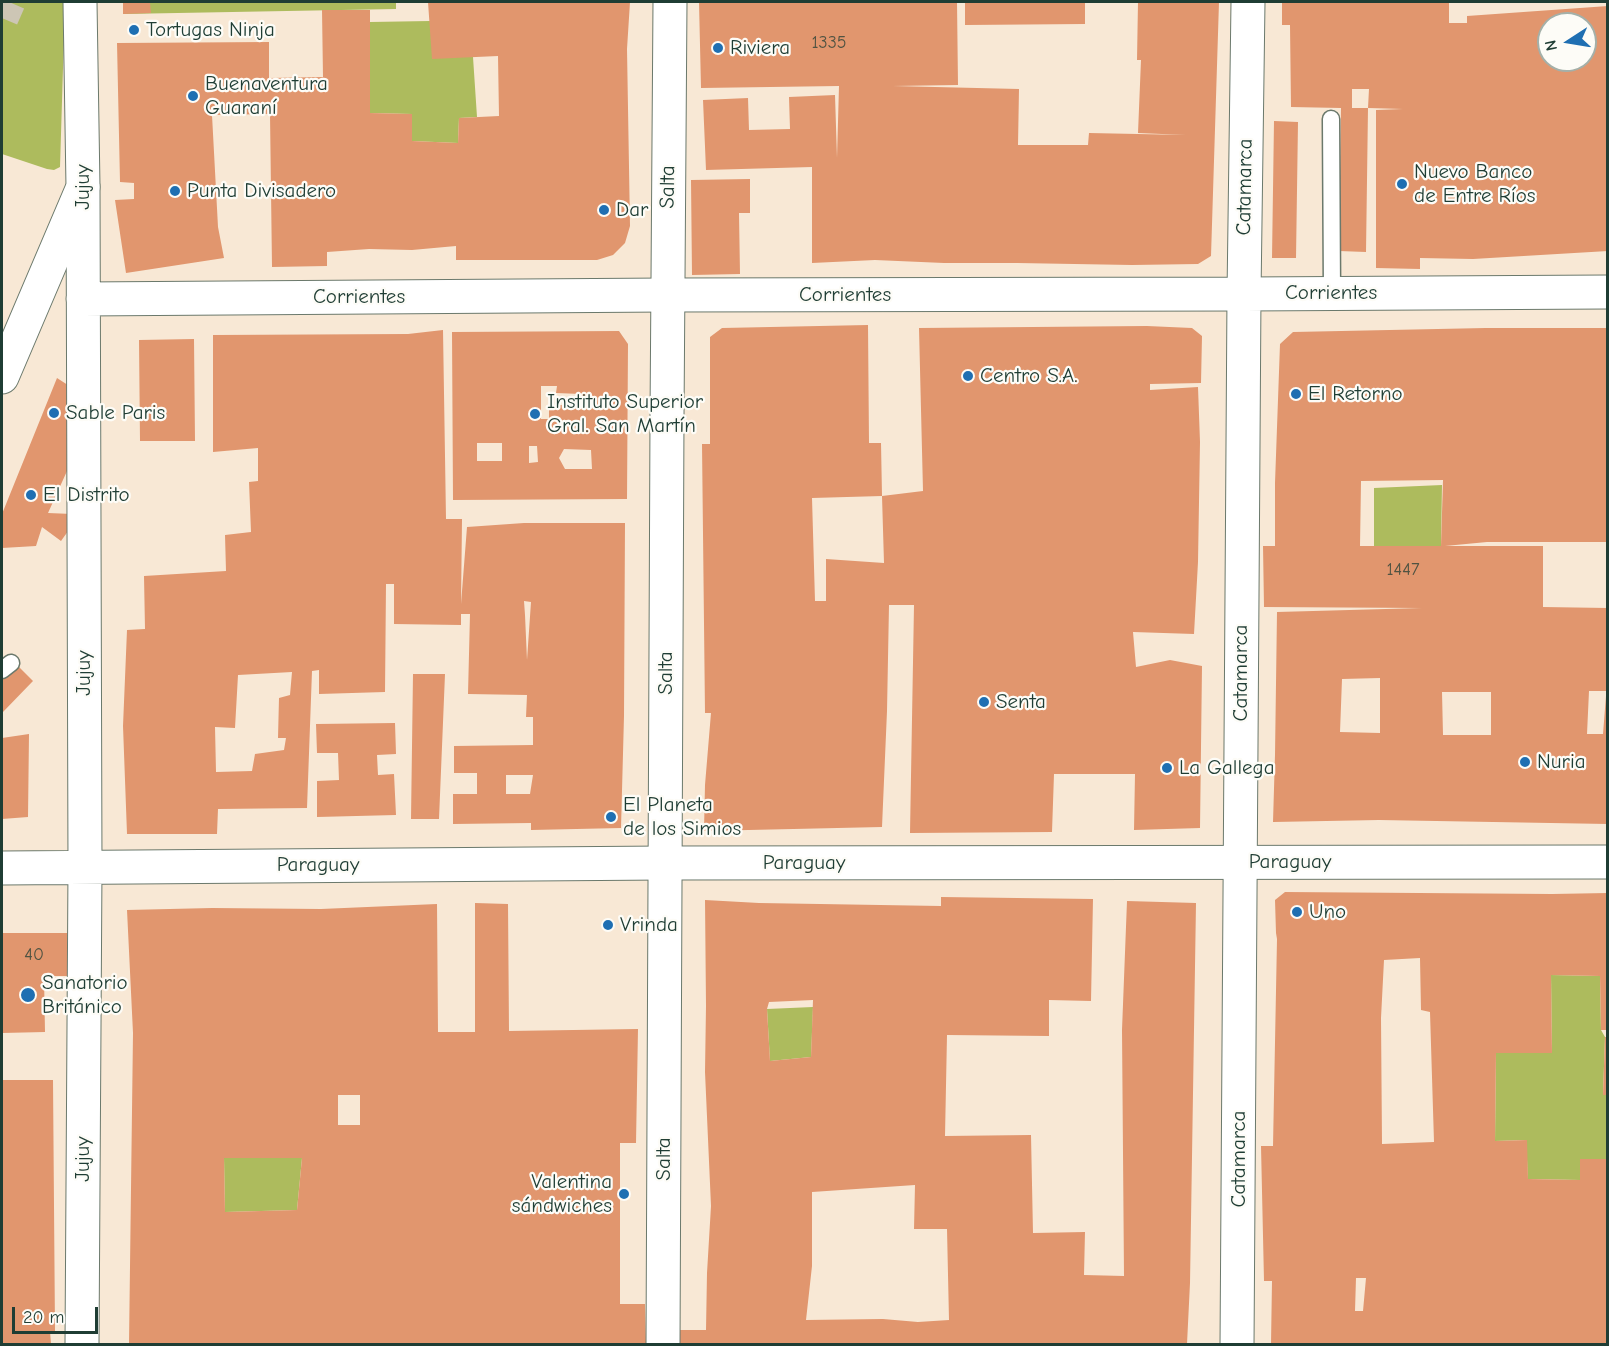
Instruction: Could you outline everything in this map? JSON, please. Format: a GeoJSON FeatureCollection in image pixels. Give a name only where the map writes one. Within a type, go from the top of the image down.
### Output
{"type":"FeatureCollection","features":[{"type":"Feature","properties":{"kind":"street","name":"Jujuy"},"geometry":{"type":"LineString","coordinates":[[80,2],[83,187],[85,867],[82,1344]]}},
{"type":"Feature","properties":{"kind":"street","name":"Salta"},"geometry":{"type":"LineString","coordinates":[[663,1344],[670,2]]}},
{"type":"Feature","properties":{"kind":"street","name":"Catamarca"},"geometry":{"type":"LineString","coordinates":[[1237,1344],[1248,2]]}},
{"type":"Feature","properties":{"kind":"street"},"geometry":{"type":"LineString","coordinates":[[2,377],[83,187]]}},
{"type":"Feature","properties":{"kind":"street","name":"Corrientes"},"geometry":{"type":"LineString","coordinates":[[83,299],[1608,292]]}},
{"type":"Feature","properties":{"kind":"street","name":"Paraguay"},"geometry":{"type":"LineString","coordinates":[[2,868],[665,863],[1608,861]]}},
{"type":"Feature","properties":{"kind":"lane"},"geometry":{"type":"LineString","coordinates":[[1331,119],[1332,293]]}},
{"type":"Feature","properties":{"kind":"green space"},"geometry":{"type":"Polygon","coordinates":[[[2,2],[65,2],[60,167],[54,170],[2,154],[2,2]]]}},
{"type":"Feature","properties":{"kind":"green space"},"geometry":{"type":"Polygon","coordinates":[[[123,2],[396,2],[396,9],[123,14],[123,2]]]}},
{"type":"Feature","properties":{"kind":"green space"},"geometry":{"type":"Polygon","coordinates":[[[430,21],[473,57],[477,117],[459,118],[458,143],[412,141],[412,114],[370,113],[370,22],[430,21]]]}},
{"type":"Feature","properties":{"kind":"green space"},"geometry":{"type":"Polygon","coordinates":[[[1442,485],[1441,546],[1374,546],[1374,488],[1442,485]]]}},
{"type":"Feature","properties":{"kind":"green space"},"geometry":{"type":"Polygon","coordinates":[[[1551,975],[1600,976],[1601,1030],[1605,1037],[1603,1095],[1608,1095],[1607,1159],[1580,1159],[1580,1180],[1528,1179],[1526,1140],[1495,1141],[1496,1053],[1552,1053],[1551,975]]]}},
{"type":"Feature","properties":{"kind":"green space"},"geometry":{"type":"Polygon","coordinates":[[[813,1007],[811,1057],[770,1061],[767,1009],[813,1007]]]}},
{"type":"Feature","properties":{"kind":"green space"},"geometry":{"type":"Polygon","coordinates":[[[224,1158],[302,1158],[297,1210],[225,1212],[224,1158]]]}},
{"type":"Feature","properties":{"kind":"building"},"geometry":{"type":"Polygon","coordinates":[[[123,2],[150,2],[151,13],[123,14],[123,2]]]}},
{"type":"Feature","properties":{"kind":"building"},"geometry":{"type":"Polygon","coordinates":[[[428,2],[630,2],[627,49],[630,226],[625,243],[613,255],[597,260],[456,260],[456,246],[412,250],[369,249],[327,252],[327,266],[272,267],[270,114],[212,115],[218,227],[224,258],[126,273],[115,200],[134,199],[134,183],[120,182],[117,43],[269,42],[269,78],[323,77],[322,10],[370,10],[370,113],[412,114],[412,141],[458,143],[459,118],[499,116],[498,56],[432,59],[428,2]]]}},
{"type":"Feature","properties":{"kind":"building"},"geometry":{"type":"Polygon","coordinates":[[[699,2],[957,2],[958,85],[893,86],[1019,89],[1018,145],[1088,145],[1089,133],[1186,135],[1138,133],[1141,60],[1137,60],[1138,2],[1219,2],[1211,256],[1198,264],[944,263],[875,260],[812,263],[812,167],[706,170],[703,100],[748,98],[749,130],[790,129],[789,97],[835,95],[837,158],[839,86],[701,88],[699,2]]]}},
{"type":"Feature","properties":{"kind":"building"},"geometry":{"type":"Polygon","coordinates":[[[965,2],[1085,2],[1085,24],[965,25],[965,2]]]}},
{"type":"Feature","properties":{"kind":"building"},"geometry":{"type":"Polygon","coordinates":[[[1282,2],[1449,2],[1449,23],[1467,23],[1467,16],[1608,6],[1608,251],[1473,259],[1420,258],[1420,269],[1376,268],[1376,110],[1403,109],[1368,108],[1366,252],[1339,251],[1341,108],[1291,107],[1290,25],[1282,25],[1282,2]],[[1352,89],[1352,108],[1368,108],[1369,89],[1352,89]]]}},
{"type":"Feature","properties":{"kind":"building"},"geometry":{"type":"Polygon","coordinates":[[[1274,121],[1298,122],[1296,258],[1272,258],[1274,121]]]}},
{"type":"Feature","properties":{"kind":"building"},"geometry":{"type":"Polygon","coordinates":[[[750,179],[750,213],[739,213],[740,274],[692,275],[691,180],[750,179]]]}},
{"type":"Feature","properties":{"kind":"building"},"geometry":{"type":"Polygon","coordinates":[[[868,325],[869,443],[881,443],[882,496],[923,491],[919,328],[1147,326],[1192,328],[1202,336],[1201,383],[1150,384],[1150,390],[1198,387],[1200,442],[1194,634],[1133,632],[1136,667],[1170,660],[1202,666],[1200,828],[1134,830],[1135,774],[1054,774],[1052,832],[910,833],[914,605],[889,605],[882,827],[704,831],[711,713],[705,713],[702,444],[710,444],[710,337],[722,328],[868,325]],[[882,496],[812,498],[815,601],[826,601],[826,559],[884,563],[882,496]]]}},
{"type":"Feature","properties":{"kind":"building"},"geometry":{"type":"Polygon","coordinates":[[[1608,328],[1608,542],[1487,542],[1445,546],[1543,546],[1543,607],[1608,608],[1608,691],[1589,691],[1587,734],[1603,734],[1606,696],[1608,696],[1608,824],[1379,820],[1273,822],[1277,612],[1422,608],[1264,607],[1263,546],[1275,546],[1280,344],[1293,332],[1608,328]],[[1443,480],[1361,481],[1360,546],[1441,546],[1443,480]],[[1380,678],[1342,679],[1340,732],[1380,733],[1380,678]],[[1442,692],[1443,735],[1491,735],[1491,692],[1442,692]]]}},
{"type":"Feature","properties":{"kind":"building"},"geometry":{"type":"Polygon","coordinates":[[[443,330],[446,519],[462,519],[461,604],[467,527],[524,523],[625,523],[621,828],[531,830],[531,823],[453,824],[453,794],[477,794],[477,773],[454,773],[454,746],[533,745],[533,717],[526,717],[527,695],[468,694],[470,614],[461,614],[461,625],[394,624],[394,584],[386,584],[385,692],[319,694],[319,670],[312,671],[307,808],[218,809],[217,834],[127,834],[123,726],[127,630],[145,629],[144,576],[226,571],[225,535],[251,532],[249,482],[258,481],[258,448],[213,452],[213,335],[408,334],[443,330]],[[524,601],[525,615],[527,660],[531,602],[524,601]],[[292,672],[238,675],[235,728],[215,727],[216,772],[252,771],[255,754],[284,750],[286,738],[278,738],[279,698],[290,695],[292,672]],[[506,775],[506,794],[530,794],[533,775],[506,775]]]}},
{"type":"Feature","properties":{"kind":"building","name":"Instituto Superior Gral. San Martín"},"geometry":{"type":"Polygon","coordinates":[[[619,331],[628,344],[627,499],[453,500],[452,332],[619,331]],[[541,386],[541,419],[549,419],[549,405],[581,405],[581,394],[556,393],[557,386],[541,386]],[[477,443],[477,461],[502,461],[502,443],[477,443]],[[529,446],[529,463],[538,462],[537,446],[529,446]],[[564,449],[559,458],[565,469],[592,469],[591,450],[564,449]]]}},
{"type":"Feature","properties":{"kind":"building"},"geometry":{"type":"Polygon","coordinates":[[[194,339],[195,441],[140,441],[139,340],[194,339]]]}},
{"type":"Feature","properties":{"kind":"building"},"geometry":{"type":"Polygon","coordinates":[[[57,378],[74,389],[72,460],[48,513],[72,514],[71,527],[61,541],[42,527],[36,546],[2,548],[2,514],[57,378]]]}},
{"type":"Feature","properties":{"kind":"building"},"geometry":{"type":"Polygon","coordinates":[[[16,664],[33,681],[2,713],[2,677],[16,664]]]}},
{"type":"Feature","properties":{"kind":"building"},"geometry":{"type":"Polygon","coordinates":[[[413,674],[445,674],[439,819],[411,819],[413,674]]]}},
{"type":"Feature","properties":{"kind":"building"},"geometry":{"type":"Polygon","coordinates":[[[395,723],[396,754],[377,755],[378,775],[394,774],[396,815],[317,817],[317,781],[339,780],[338,753],[317,753],[316,724],[395,723]]]}},
{"type":"Feature","properties":{"kind":"building"},"geometry":{"type":"Polygon","coordinates":[[[29,734],[28,817],[2,819],[2,738],[29,734]]]}},
{"type":"Feature","properties":{"kind":"building"},"geometry":{"type":"Polygon","coordinates":[[[1285,892],[1608,893],[1608,1030],[1601,1030],[1600,976],[1551,975],[1552,1053],[1496,1053],[1495,1141],[1527,1140],[1528,1179],[1580,1180],[1580,1159],[1608,1159],[1608,1344],[1271,1344],[1272,1281],[1264,1281],[1261,1146],[1273,1146],[1277,939],[1275,900],[1285,892]],[[1420,958],[1384,960],[1381,1018],[1382,1144],[1434,1142],[1430,1012],[1421,1010],[1420,958]],[[1356,1278],[1355,1311],[1363,1311],[1366,1278],[1356,1278]]]}},
{"type":"Feature","properties":{"kind":"building"},"geometry":{"type":"Polygon","coordinates":[[[941,897],[1093,899],[1091,1001],[1049,1000],[1049,1036],[947,1035],[945,1136],[1031,1135],[1033,1233],[1085,1232],[1084,1275],[1124,1276],[1122,1030],[1127,901],[1196,903],[1187,1344],[680,1344],[680,1330],[706,1330],[711,1206],[705,1072],[705,900],[941,906],[941,897]],[[813,1000],[769,1002],[767,1009],[770,1061],[811,1057],[813,1000]],[[915,1185],[812,1192],[812,1266],[806,1320],[883,1319],[918,1322],[949,1320],[947,1229],[914,1229],[915,1185]]]}},
{"type":"Feature","properties":{"kind":"building"},"geometry":{"type":"Polygon","coordinates":[[[475,903],[508,904],[509,1031],[638,1029],[636,1143],[620,1143],[620,1304],[645,1304],[646,1344],[129,1344],[133,1033],[127,910],[321,909],[437,904],[438,1032],[475,1032],[475,903]],[[338,1095],[338,1125],[360,1125],[360,1095],[338,1095]],[[224,1158],[225,1212],[297,1210],[302,1158],[224,1158]]]}},
{"type":"Feature","properties":{"kind":"building"},"geometry":{"type":"Polygon","coordinates":[[[2,933],[67,933],[67,976],[44,976],[45,1032],[2,1033],[2,933]]]}},
{"type":"Feature","properties":{"kind":"building"},"geometry":{"type":"Polygon","coordinates":[[[1605,1037],[1608,1037],[1608,1095],[1603,1095],[1605,1037]]]}},
{"type":"Feature","properties":{"kind":"building"},"geometry":{"type":"Polygon","coordinates":[[[2,1080],[53,1080],[55,1331],[50,1331],[51,1344],[2,1344],[2,1080]]]}},
{"type":"Feature","properties":{"kind":"tunnel"},"geometry":{"type":"LineString","coordinates":[[2,18],[9,2]]}},
{"type":"Feature","properties":{"kind":"place","name":"Tortugas Ninja"},"geometry":{"type":"Point","coordinates":[134,30]}},
{"type":"Feature","properties":{"kind":"place","name":"Riviera"},"geometry":{"type":"Point","coordinates":[718,48]}},
{"type":"Feature","properties":{"kind":"place","name":"Buenaventura Guaraní"},"geometry":{"type":"Point","coordinates":[193,96]}},
{"type":"Feature","properties":{"kind":"place","name":"Nuevo Banco de Entre Ríos"},"geometry":{"type":"Point","coordinates":[1402,184]}},
{"type":"Feature","properties":{"kind":"place","name":"Punta Divisadero"},"geometry":{"type":"Point","coordinates":[175,191]}},
{"type":"Feature","properties":{"kind":"place","name":"Dar"},"geometry":{"type":"Point","coordinates":[604,210]}},
{"type":"Feature","properties":{"kind":"place","name":"Centro S.A."},"geometry":{"type":"Point","coordinates":[968,376]}},
{"type":"Feature","properties":{"kind":"place","name":"El Retorno"},"geometry":{"type":"Point","coordinates":[1296,394]}},
{"type":"Feature","properties":{"kind":"place","name":"Sable Paris"},"geometry":{"type":"Point","coordinates":[54,413]}},
{"type":"Feature","properties":{"kind":"place","name":"Instituto Superior Gral. San Martín"},"geometry":{"type":"Point","coordinates":[535,414]}},
{"type":"Feature","properties":{"kind":"place","name":"El Distrito"},"geometry":{"type":"Point","coordinates":[31,495]}},
{"type":"Feature","properties":{"kind":"place","name":"Senta"},"geometry":{"type":"Point","coordinates":[984,702]}},
{"type":"Feature","properties":{"kind":"place","name":"Nuria"},"geometry":{"type":"Point","coordinates":[1525,762]}},
{"type":"Feature","properties":{"kind":"place","name":"La Gallega"},"geometry":{"type":"Point","coordinates":[1167,768]}},
{"type":"Feature","properties":{"kind":"place","name":"El Planeta de los Simios"},"geometry":{"type":"Point","coordinates":[611,817]}},
{"type":"Feature","properties":{"kind":"place","name":"Uno"},"geometry":{"type":"Point","coordinates":[1297,912]}},
{"type":"Feature","properties":{"kind":"place","name":"Vrinda"},"geometry":{"type":"Point","coordinates":[608,925]}},
{"type":"Feature","properties":{"kind":"place","name":"Sanatorio Británico"},"geometry":{"type":"Point","coordinates":[28,995]}},
{"type":"Feature","properties":{"kind":"place","name":"Valentina sándwiches"},"geometry":{"type":"Point","coordinates":[624,1194]}}]}
